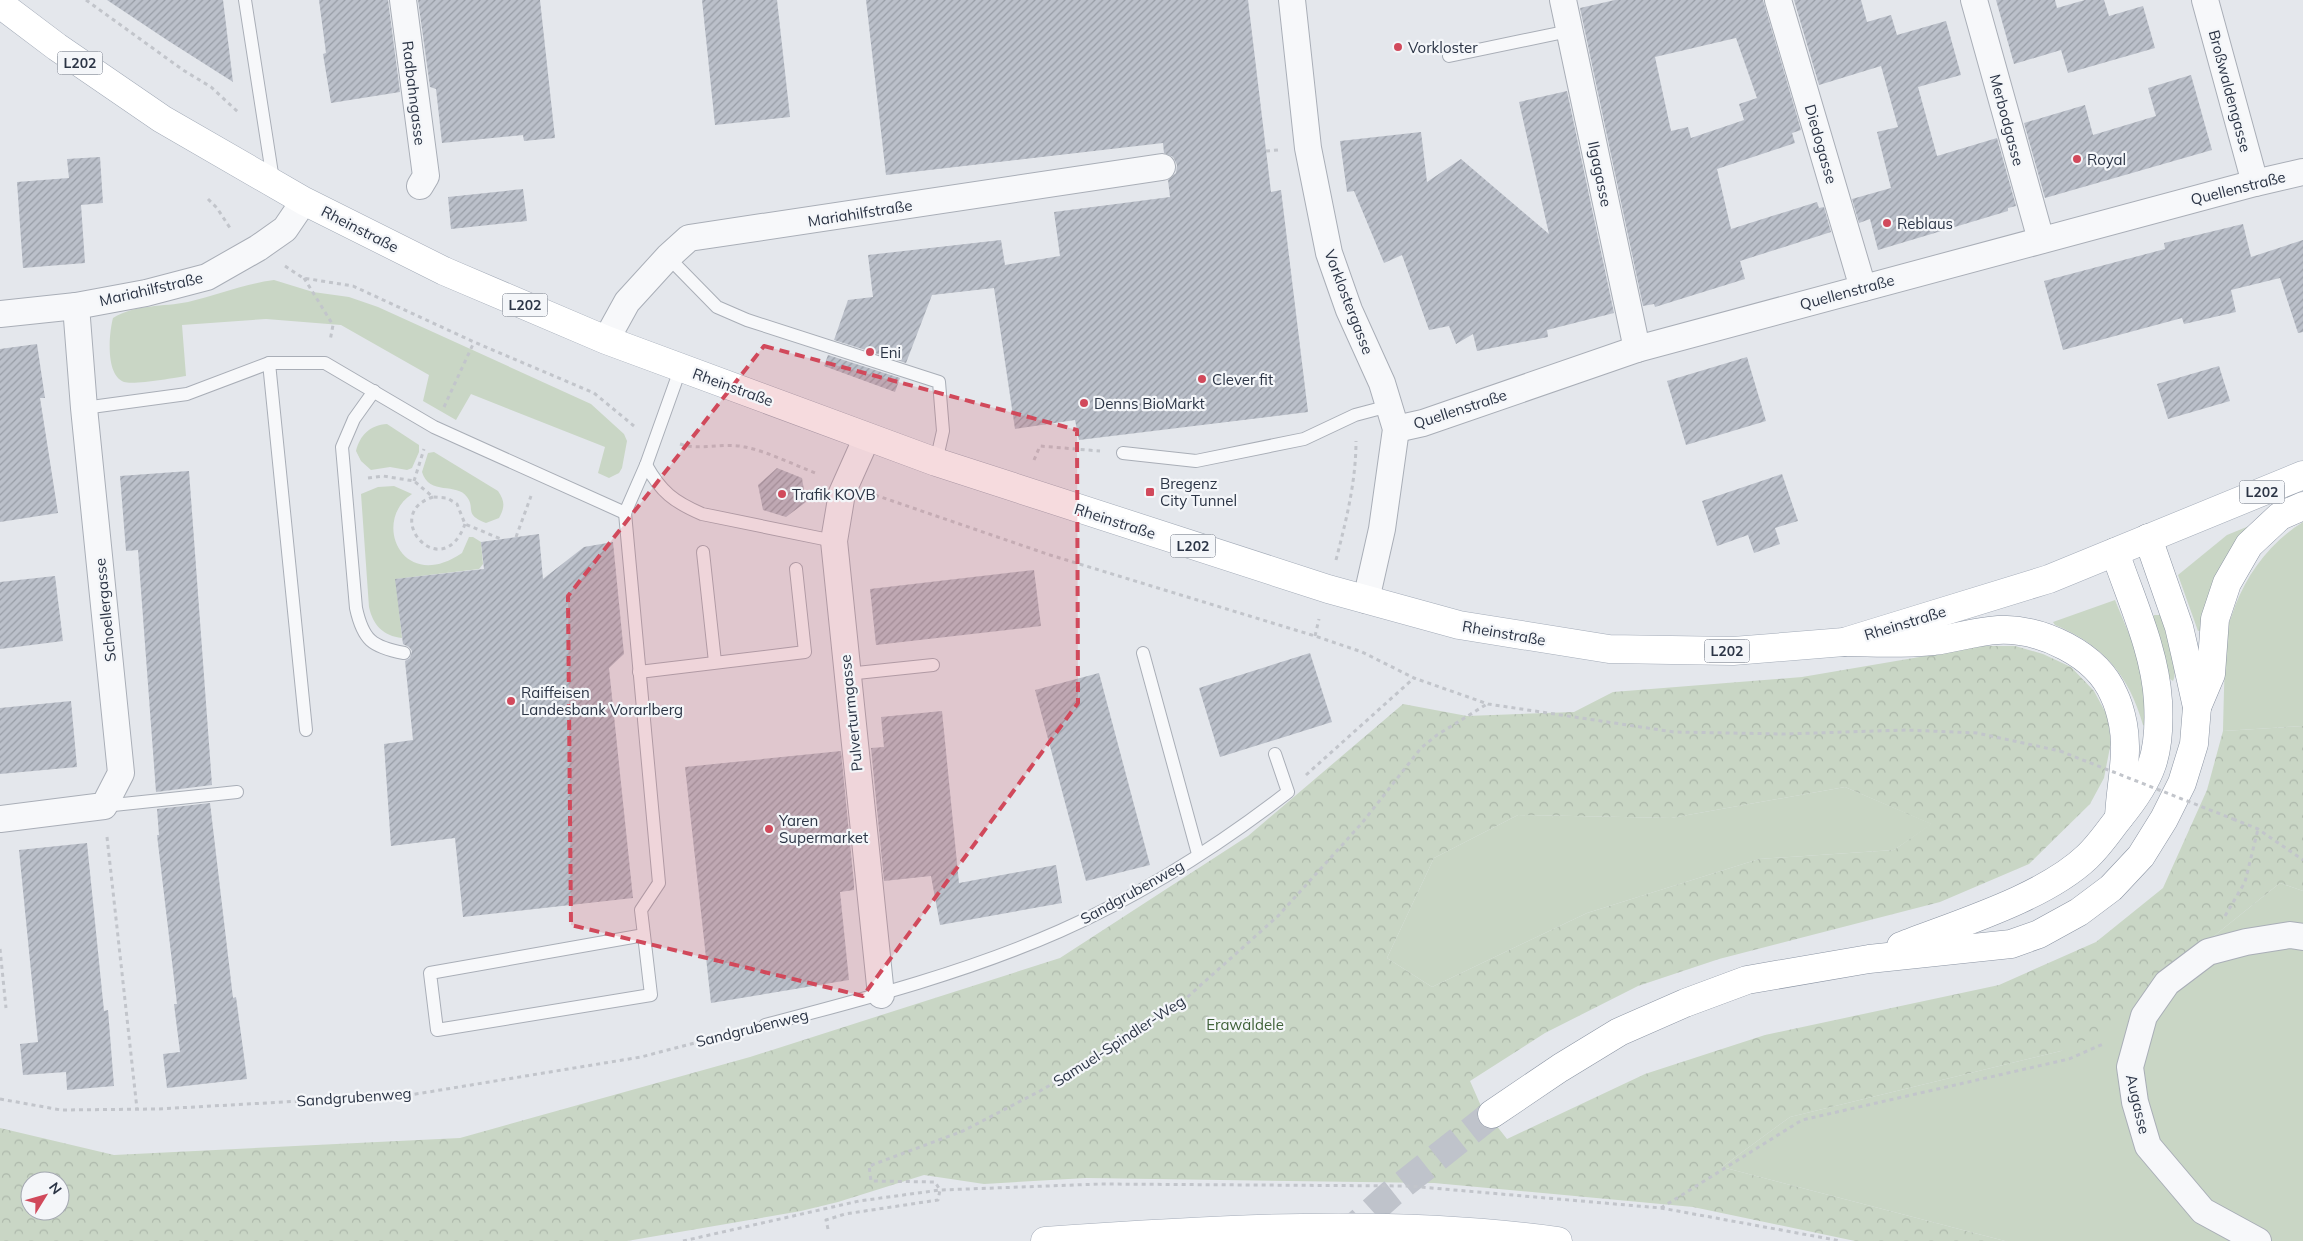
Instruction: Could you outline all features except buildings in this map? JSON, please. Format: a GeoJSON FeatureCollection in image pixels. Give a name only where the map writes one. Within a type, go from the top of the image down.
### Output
{"type":"FeatureCollection","features":[{"type":"Feature","properties":{"kind":"main road","name":"Rheinstraße"},"geometry":{"type":"LineString","coordinates":[[0,4],[57,47],[162,119],[273,184],[444,271],[606,340],[936,462],[1020,491],[1366,600],[1459,625],[1609,648],[1733,651],[1844,642],[2022,588],[2303,475]]}},
{"type":"Feature","properties":{"kind":"main road"},"geometry":{"type":"LineString","coordinates":[[2196,707],[2211,674],[2215,619],[2227,583],[2249,545],[2280,516],[2303,506]]}},
{"type":"Feature","properties":{"kind":"main road"},"geometry":{"type":"LineString","coordinates":[[1492,1114],[1560,1068],[1619,1032],[1685,1003],[1747,980],[1869,959],[2011,944],[2039,934],[2079,912],[2111,888],[2141,856],[2164,819],[2182,784],[2194,744],[2196,707],[2179,626],[2148,538]]}},
{"type":"Feature","properties":{"kind":"main road"},"geometry":{"type":"LineString","coordinates":[[1869,959],[1994,910],[2033,892],[2071,870],[2088,856],[2141,791],[2155,759],[2158,700],[2152,659],[2115,552]]}},
{"type":"Feature","properties":{"kind":"main road"},"geometry":{"type":"LineString","coordinates":[[1844,642],[1894,643],[1934,641],[1998,630],[2026,632],[2052,639],[2080,654],[2100,673],[2114,694],[2123,725],[2124,762],[2119,818]]}},
{"type":"Feature","properties":{"kind":"main road"},"geometry":{"type":"LineString","coordinates":[[1045,1241],[1104,1239],[1198,1231],[1373,1227],[1513,1235],[1558,1241]]}},
{"type":"Feature","properties":{"kind":"street","name":"Radbahngasse"},"geometry":{"type":"LineString","coordinates":[[403,0],[426,176],[420,186]]}},
{"type":"Feature","properties":{"kind":"street","name":"Vorklostergasse"},"geometry":{"type":"LineString","coordinates":[[1292,0],[1308,148],[1329,253],[1349,310],[1382,384],[1392,417],[1382,530],[1366,600]]}},
{"type":"Feature","properties":{"kind":"street","name":"Ilgagasse"},"geometry":{"type":"LineString","coordinates":[[1564,0],[1637,348]]}},
{"type":"Feature","properties":{"kind":"street","name":"Diedogasse"},"geometry":{"type":"LineString","coordinates":[[1778,0],[1863,288]]}},
{"type":"Feature","properties":{"kind":"street","name":"Merbodgasse"},"geometry":{"type":"LineString","coordinates":[[1974,0],[2041,240]]}},
{"type":"Feature","properties":{"kind":"street","name":"Broßwaldengasse"},"geometry":{"type":"LineString","coordinates":[[2206,0],[2255,183]]}},
{"type":"Feature","properties":{"kind":"street","name":"Mariahilfstraße"},"geometry":{"type":"LineString","coordinates":[[606,340],[627,302],[668,257],[689,238],[1162,167]]}},
{"type":"Feature","properties":{"kind":"street","name":"Quellenstraße"},"geometry":{"type":"LineString","coordinates":[[1392,417],[1423,423],[1637,348],[2255,183],[2303,172]]}},
{"type":"Feature","properties":{"kind":"street","name":"Mariahilfstraße"},"geometry":{"type":"LineString","coordinates":[[0,314],[76,306],[146,293],[207,276],[258,248],[285,229],[304,201]]}},
{"type":"Feature","properties":{"kind":"street","name":"Schoellergasse"},"geometry":{"type":"LineString","coordinates":[[76,306],[84,408],[122,773],[104,806]]}},
{"type":"Feature","properties":{"kind":"street","name":"Pulverturmgasse"},"geometry":{"type":"LineString","coordinates":[[867,436],[842,493],[834,540],[881,995]]}},
{"type":"Feature","properties":{"kind":"street"},"geometry":{"type":"LineString","coordinates":[[0,819],[104,806]]}},
{"type":"Feature","properties":{"kind":"street","name":"Augasse"},"geometry":{"type":"LineString","coordinates":[[2258,1241],[2203,1211],[2148,1146],[2135,1102],[2130,1067],[2144,1016],[2166,983],[2208,952],[2246,942],[2290,935],[2303,937]]}},
{"type":"Feature","properties":{"kind":"lane"},"geometry":{"type":"LineString","coordinates":[[245,0],[273,184]]}},
{"type":"Feature","properties":{"kind":"lane"},"geometry":{"type":"LineString","coordinates":[[1449,56],[1569,30]]}},
{"type":"Feature","properties":{"kind":"lane"},"geometry":{"type":"LineString","coordinates":[[668,257],[717,308],[747,320],[939,382],[943,431],[936,462]]}},
{"type":"Feature","properties":{"kind":"lane"},"geometry":{"type":"LineString","coordinates":[[269,363],[306,730]]}},
{"type":"Feature","properties":{"kind":"lane"},"geometry":{"type":"LineString","coordinates":[[84,408],[187,394],[269,363],[325,363],[434,427],[625,513]]}},
{"type":"Feature","properties":{"kind":"lane"},"geometry":{"type":"LineString","coordinates":[[644,935],[430,973],[437,1030],[651,995],[644,935],[641,910],[659,883],[625,513],[646,465],[680,367]]}},
{"type":"Feature","properties":{"kind":"lane"},"geometry":{"type":"LineString","coordinates":[[374,391],[354,419],[342,447],[356,608],[366,637],[375,645],[404,652]]}},
{"type":"Feature","properties":{"kind":"lane"},"geometry":{"type":"LineString","coordinates":[[1123,453],[1196,461],[1304,439],[1355,416],[1392,417]]}},
{"type":"Feature","properties":{"kind":"lane"},"geometry":{"type":"LineString","coordinates":[[646,465],[656,483],[668,496],[683,506],[702,514],[834,540]]}},
{"type":"Feature","properties":{"kind":"lane"},"geometry":{"type":"LineString","coordinates":[[704,552],[715,662]]}},
{"type":"Feature","properties":{"kind":"lane"},"geometry":{"type":"LineString","coordinates":[[640,672],[805,652],[796,569]]}},
{"type":"Feature","properties":{"kind":"lane"},"geometry":{"type":"LineString","coordinates":[[1143,653],[1198,854]]}},
{"type":"Feature","properties":{"kind":"lane"},"geometry":{"type":"LineString","coordinates":[[847,674],[933,665]]}},
{"type":"Feature","properties":{"kind":"lane"},"geometry":{"type":"LineString","coordinates":[[1275,754],[1288,792]]}},
{"type":"Feature","properties":{"kind":"lane"},"geometry":{"type":"LineString","coordinates":[[104,806],[237,792]]}},
{"type":"Feature","properties":{"kind":"lane","name":"Sandgrubenweg"},"geometry":{"type":"LineString","coordinates":[[765,1025],[881,995],[1008,952],[1060,931],[1160,879],[1239,830],[1288,792]]}},
{"type":"Feature","properties":{"kind":"path"},"geometry":{"type":"LineString","coordinates":[[86,0],[183,70],[211,87],[239,114]]}},
{"type":"Feature","properties":{"kind":"path"},"geometry":{"type":"LineString","coordinates":[[208,199],[217,208],[227,226]]}},
{"type":"Feature","properties":{"kind":"path"},"geometry":{"type":"LineString","coordinates":[[284,265],[303,278],[333,325],[325,363]]}},
{"type":"Feature","properties":{"kind":"path"},"geometry":{"type":"LineString","coordinates":[[303,278],[353,286],[474,342],[594,393],[631,425]]}},
{"type":"Feature","properties":{"kind":"path"},"geometry":{"type":"LineString","coordinates":[[1337,555],[1348,515],[1356,459],[1355,416]]}},
{"type":"Feature","properties":{"kind":"path"},"geometry":{"type":"LineString","coordinates":[[691,448],[721,445],[745,447],[804,469]]}},
{"type":"Feature","properties":{"kind":"path"},"geometry":{"type":"LineString","coordinates":[[1020,491],[1040,446],[1123,453]]}},
{"type":"Feature","properties":{"kind":"path"},"geometry":{"type":"LineString","coordinates":[[516,537],[539,474]]}},
{"type":"Feature","properties":{"kind":"path"},"geometry":{"type":"LineString","coordinates":[[345,479],[397,477],[414,481],[433,496]]}},
{"type":"Feature","properties":{"kind":"path"},"geometry":{"type":"LineString","coordinates":[[466,524],[461,537],[452,545],[442,550],[431,549],[421,544],[415,534],[411,521],[413,510],[422,500],[433,496],[447,498],[457,504],[466,524],[501,539]]}},
{"type":"Feature","properties":{"kind":"path"},"geometry":{"type":"LineString","coordinates":[[885,498],[1050,555],[1362,652],[1414,678],[1488,704],[1674,732],[1784,734],[1906,730],[1978,733],[2060,751],[2258,829],[2303,860]]}},
{"type":"Feature","properties":{"kind":"path"},"geometry":{"type":"LineString","coordinates":[[1288,792],[1414,678]]}},
{"type":"Feature","properties":{"kind":"path","name":"Samuel-Spindler-Weg"},"geometry":{"type":"LineString","coordinates":[[828,1229],[826,1220],[845,1214],[938,1200],[940,1190],[935,1182],[871,1182],[869,1166],[963,1131],[1040,1091],[1115,1047],[1183,1001],[1278,916],[1362,823],[1422,748],[1437,735],[1488,704]]}},
{"type":"Feature","properties":{"kind":"path"},"geometry":{"type":"LineString","coordinates":[[104,806],[137,1109]]}},
{"type":"Feature","properties":{"kind":"path"},"geometry":{"type":"LineString","coordinates":[[2208,952],[2222,922],[2245,882],[2258,829]]}},
{"type":"Feature","properties":{"kind":"path"},"geometry":{"type":"LineString","coordinates":[[0,949],[6,1008]]}},
{"type":"Feature","properties":{"kind":"path","name":"Sandgrubenweg"},"geometry":{"type":"LineString","coordinates":[[0,1099],[61,1110],[137,1109],[410,1095],[641,1057],[765,1025]]}},
{"type":"Feature","properties":{"kind":"path"},"geometry":{"type":"LineString","coordinates":[[1661,1208],[1802,1120],[2069,1059],[2118,1038],[2138,1040]]}},
{"type":"Feature","properties":{"kind":"highlighted area"},"geometry":{"type":"Polygon","coordinates":[[[764,346],[1077,430],[1078,703],[863,996],[571,925],[568,596],[764,346]]]}},
{"type":"Feature","properties":{"kind":"green space"},"geometry":{"type":"Polygon","coordinates":[[[274,280],[313,292],[349,297],[378,307],[591,404],[624,434],[627,441],[622,468],[619,473],[609,478],[598,473],[605,447],[471,394],[456,420],[423,401],[429,375],[341,325],[266,319],[182,325],[186,376],[136,383],[124,382],[118,378],[111,363],[110,353],[110,333],[113,318],[131,310],[179,304],[274,280]]]}},
{"type":"Feature","properties":{"kind":"green space"},"geometry":{"type":"Polygon","coordinates":[[[387,424],[419,445],[419,452],[412,468],[407,470],[390,467],[371,470],[361,461],[356,451],[360,440],[376,426],[387,424]]]}},
{"type":"Feature","properties":{"kind":"green space"},"geometry":{"type":"Polygon","coordinates":[[[434,452],[498,491],[503,504],[499,518],[486,523],[479,520],[472,514],[469,501],[462,493],[457,490],[437,487],[426,479],[422,472],[428,453],[434,452]]]}},
{"type":"Feature","properties":{"kind":"green space"},"geometry":{"type":"Polygon","coordinates":[[[394,486],[412,494],[400,506],[394,520],[394,535],[399,549],[409,559],[423,565],[441,563],[462,553],[469,537],[473,537],[481,542],[483,564],[479,569],[396,579],[402,638],[384,632],[373,619],[369,607],[361,494],[378,487],[394,486]]]}},
{"type":"Feature","properties":{"kind":"green space"},"geometry":{"type":"Polygon","coordinates":[[[2303,522],[2303,726],[2223,731],[2227,641],[2229,625],[2235,606],[2247,581],[2262,558],[2291,530],[2303,522]]]}},
{"type":"Feature","properties":{"kind":"green space"},"geometry":{"type":"Polygon","coordinates":[[[2249,526],[2203,630],[2198,631],[2178,575],[2227,535],[2249,526]]]}},
{"type":"Feature","properties":{"kind":"green space"},"geometry":{"type":"Polygon","coordinates":[[[2115,600],[2139,658],[2145,680],[2145,726],[2130,691],[2112,664],[2087,642],[2055,625],[2053,622],[2115,600]]]}},
{"type":"Feature","properties":{"kind":"green space"},"geometry":{"type":"Polygon","coordinates":[[[2154,615],[2163,615],[2174,659],[2175,675],[2173,681],[2170,679],[2153,618],[2154,615]]]}},
{"type":"Feature","properties":{"kind":"green space","name":"Erawäldele"},"geometry":{"type":"Polygon","coordinates":[[[1984,646],[2015,646],[2043,654],[2071,667],[2094,691],[2108,717],[2111,742],[2104,778],[2090,804],[2029,864],[1940,902],[1719,959],[1638,986],[1545,1033],[1470,1081],[1481,1106],[1507,1139],[1645,1074],[1765,1035],[1999,985],[2096,942],[2163,888],[2207,790],[2223,731],[2303,726],[2303,891],[2280,883],[2204,944],[2139,1005],[2107,1031],[2061,1051],[1790,1117],[1722,1167],[2005,1241],[1855,1241],[1693,1207],[1434,1183],[1086,1178],[984,1184],[924,1175],[838,1202],[801,1211],[627,1241],[0,1241],[0,1128],[114,1155],[460,1138],[750,1057],[1060,958],[1248,836],[1403,704],[1467,716],[1574,712],[1613,692],[1802,677],[1984,646]],[[1845,787],[1671,818],[1518,815],[1434,858],[1387,958],[1432,987],[1587,913],[1759,859],[1894,850],[1931,824],[1845,787]]]}},
{"type":"Feature","properties":{"kind":"green space"},"geometry":{"type":"Polygon","coordinates":[[[1845,787],[1932,824],[1894,850],[1759,859],[1587,913],[1432,987],[1387,958],[1434,858],[1518,815],[1671,818],[1845,787]]]}},
{"type":"Feature","properties":{"kind":"green space"},"geometry":{"type":"Polygon","coordinates":[[[2280,883],[2303,891],[2303,1241],[2005,1241],[1722,1167],[1790,1117],[2061,1051],[2204,944],[2280,883]]]}},
{"type":"Feature","properties":{"kind":"tunnel"},"geometry":{"type":"LineString","coordinates":[[1341,1239],[1391,1194],[1492,1114]]}},
{"type":"Feature","properties":{"kind":"place","name":"Vorkloster"},"geometry":{"type":"Point","coordinates":[1398,47]}},
{"type":"Feature","properties":{"kind":"place","name":"Royal"},"geometry":{"type":"Point","coordinates":[2077,159]}},
{"type":"Feature","properties":{"kind":"place","name":"Reblaus"},"geometry":{"type":"Point","coordinates":[1887,223]}},
{"type":"Feature","properties":{"kind":"place","name":"Eni"},"geometry":{"type":"Point","coordinates":[870,352]}},
{"type":"Feature","properties":{"kind":"place","name":"Clever fit"},"geometry":{"type":"Point","coordinates":[1202,379]}},
{"type":"Feature","properties":{"kind":"place","name":"Denns BioMarkt"},"geometry":{"type":"Point","coordinates":[1084,403]}},
{"type":"Feature","properties":{"kind":"place","name":"Bregenz City Tunnel"},"geometry":{"type":"Point","coordinates":[1150,492]}},
{"type":"Feature","properties":{"kind":"place","name":"Trafik KOVB"},"geometry":{"type":"Point","coordinates":[782,494]}},
{"type":"Feature","properties":{"kind":"place","name":"Raiffeisen Landesbank Vorarlberg"},"geometry":{"type":"Point","coordinates":[511,701]}},
{"type":"Feature","properties":{"kind":"place","name":"Yaren Supermarket"},"geometry":{"type":"Point","coordinates":[769,829]}}]}
